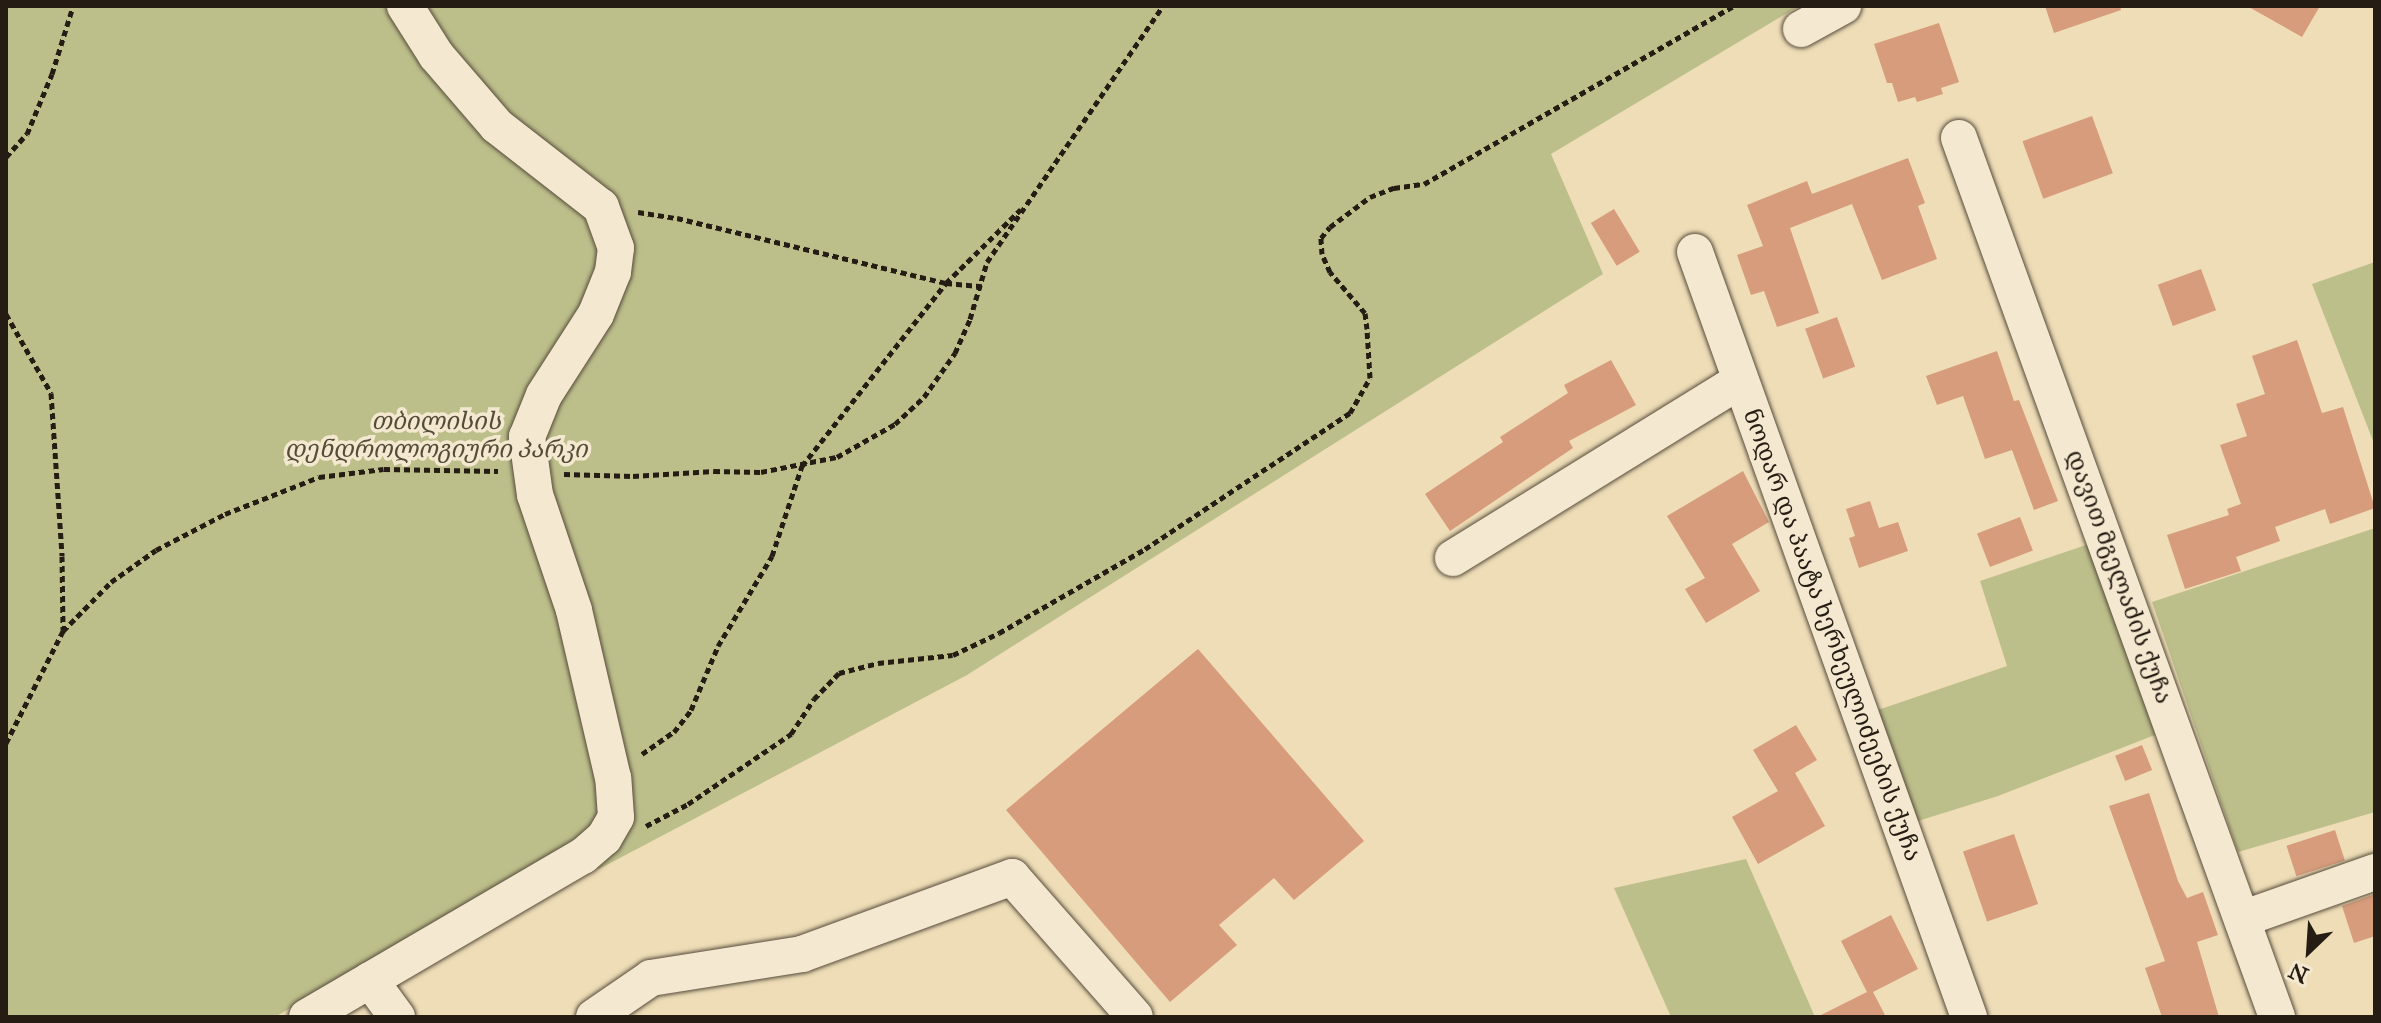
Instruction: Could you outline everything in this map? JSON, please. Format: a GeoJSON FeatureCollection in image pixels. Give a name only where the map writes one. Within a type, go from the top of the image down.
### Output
{"type":"FeatureCollection","features":[{"type":"Feature","properties":{"kind":"street"},"geometry":{"type":"LineString","coordinates":[[307,1017],[594,847],[616,817],[613,778],[574,610],[529,472],[527,437],[544,395],[596,314],[613,272],[616,248],[601,207],[497,126],[436,55],[405,6]]}},
{"type":"Feature","properties":{"kind":"street"},"geometry":{"type":"LineString","coordinates":[[1801,29],[1843,6]]}},
{"type":"Feature","properties":{"kind":"street","name":"დავით მგელაძის ქუჩა"},"geometry":{"type":"LineString","coordinates":[[1959,138],[2277,1017]]}},
{"type":"Feature","properties":{"kind":"street","name":"ნოდარ და პაატა ხერხეულიძეების ქუჩა"},"geometry":{"type":"LineString","coordinates":[[1695,252],[1969,1017]]}},
{"type":"Feature","properties":{"kind":"street"},"geometry":{"type":"LineString","coordinates":[[1453,558],[1740,381]]}},
{"type":"Feature","properties":{"kind":"street"},"geometry":{"type":"LineString","coordinates":[[2242,919],[2375,872]]}},
{"type":"Feature","properties":{"kind":"street"},"geometry":{"type":"LineString","coordinates":[[594,1017],[651,978],[802,954],[1012,877],[1135,1017]]}},
{"type":"Feature","properties":{"kind":"street"},"geometry":{"type":"LineString","coordinates":[[370,980],[397,1017]]}},
{"type":"Feature","properties":{"kind":"path"},"geometry":{"type":"LineString","coordinates":[[6,157],[27,134],[52,74],[73,6]]}},
{"type":"Feature","properties":{"kind":"path"},"geometry":{"type":"LineString","coordinates":[[6,743],[63,631],[111,582],[156,550],[225,514],[319,477],[384,469],[633,476],[714,471],[761,472],[837,457],[895,424],[924,397],[963,337],[982,286],[987,262],[1163,6]]}},
{"type":"Feature","properties":{"kind":"path"},"geometry":{"type":"LineString","coordinates":[[594,847],[635,832],[688,804],[791,734],[814,699],[839,673],[878,663],[953,655],[999,633],[1145,549],[1350,413],[1370,378],[1367,329],[1365,313],[1330,272],[1322,254],[1321,238],[1330,227],[1370,197],[1394,188],[1424,184],[1733,6]]}},
{"type":"Feature","properties":{"kind":"path"},"geometry":{"type":"LineString","coordinates":[[613,778],[674,732],[691,710],[718,646],[772,556],[802,466],[946,283],[1030,200]]}},
{"type":"Feature","properties":{"kind":"path"},"geometry":{"type":"LineString","coordinates":[[601,207],[677,218],[946,283],[982,286]]}},
{"type":"Feature","properties":{"kind":"path"},"geometry":{"type":"LineString","coordinates":[[6,314],[51,393],[62,556],[63,631]]}},
{"type":"Feature","properties":{"kind":"green space","name":"თბილისის დენდროლოგიური პარკი"},"geometry":{"type":"Polygon","coordinates":[[[6,6],[1799,6],[1551,154],[1603,274],[967,675],[599,869],[569,844],[275,1017],[6,1017],[6,6]]]}},
{"type":"Feature","properties":{"kind":"green space"},"geometry":{"type":"Polygon","coordinates":[[[2375,262],[2375,446],[2312,284],[2375,262]]]}},
{"type":"Feature","properties":{"kind":"green space"},"geometry":{"type":"Polygon","coordinates":[[[2375,528],[2375,812],[2238,852],[2152,602],[2375,528]]]}},
{"type":"Feature","properties":{"kind":"green space"},"geometry":{"type":"Polygon","coordinates":[[[2095,542],[2155,735],[1998,796],[1918,821],[1875,711],[2007,666],[1980,581],[2095,542]]]}},
{"type":"Feature","properties":{"kind":"green space"},"geometry":{"type":"Polygon","coordinates":[[[1746,859],[1815,1017],[1671,1017],[1614,888],[1746,859]]]}},
{"type":"Feature","properties":{"kind":"building"},"geometry":{"type":"Polygon","coordinates":[[[2045,6],[2120,6],[2121,10],[2054,33],[2045,6]]]}},
{"type":"Feature","properties":{"kind":"building"},"geometry":{"type":"Polygon","coordinates":[[[2247,6],[2320,6],[2302,37],[2247,6]]]}},
{"type":"Feature","properties":{"kind":"building"},"geometry":{"type":"Polygon","coordinates":[[[1939,23],[1959,82],[1941,88],[1943,94],[1917,102],[1915,97],[1898,102],[1892,83],[1887,83],[1874,44],[1939,23]]]}},
{"type":"Feature","properties":{"kind":"building"},"geometry":{"type":"Polygon","coordinates":[[[2092,116],[2113,173],[2043,199],[2022,141],[2092,116]]]}},
{"type":"Feature","properties":{"kind":"building"},"geometry":{"type":"Polygon","coordinates":[[[1908,158],[1925,203],[1918,206],[1937,259],[1882,280],[1852,204],[1790,228],[1819,313],[1777,327],[1764,291],[1751,295],[1737,255],[1763,246],[1747,205],[1807,181],[1812,194],[1908,158]]]}},
{"type":"Feature","properties":{"kind":"building"},"geometry":{"type":"Polygon","coordinates":[[[1614,209],[1640,252],[1617,266],[1591,223],[1614,209]]]}},
{"type":"Feature","properties":{"kind":"building"},"geometry":{"type":"Polygon","coordinates":[[[2201,269],[2216,310],[2173,326],[2158,285],[2201,269]]]}},
{"type":"Feature","properties":{"kind":"building"},"geometry":{"type":"Polygon","coordinates":[[[1837,317],[1855,367],[1823,378],[1805,329],[1837,317]]]}},
{"type":"Feature","properties":{"kind":"building"},"geometry":{"type":"Polygon","coordinates":[[[2297,340],[2322,413],[2343,407],[2375,508],[2330,524],[2325,509],[2275,527],[2280,541],[2236,557],[2241,571],[2185,589],[2167,535],[2229,515],[2227,509],[2241,504],[2220,445],[2247,436],[2236,404],[2265,394],[2252,356],[2297,340]]]}},
{"type":"Feature","properties":{"kind":"building"},"geometry":{"type":"Polygon","coordinates":[[[1997,351],[2014,401],[2019,400],[2058,501],[2034,510],[2012,450],[1985,459],[1963,396],[1937,405],[1926,376],[1997,351]]]}},
{"type":"Feature","properties":{"kind":"building"},"geometry":{"type":"Polygon","coordinates":[[[1611,360],[1636,405],[1569,441],[1573,448],[1450,531],[1425,494],[1503,442],[1500,437],[1568,393],[1564,385],[1611,360]]]}},
{"type":"Feature","properties":{"kind":"building"},"geometry":{"type":"Polygon","coordinates":[[[1743,471],[1769,522],[1732,544],[1760,591],[1706,623],[1685,589],[1705,578],[1667,516],[1743,471]]]}},
{"type":"Feature","properties":{"kind":"building"},"geometry":{"type":"Polygon","coordinates":[[[1870,501],[1879,528],[1898,522],[1908,551],[1859,568],[1849,538],[1855,536],[1846,509],[1870,501]]]}},
{"type":"Feature","properties":{"kind":"building"},"geometry":{"type":"Polygon","coordinates":[[[2020,517],[2033,551],[1990,567],[1977,533],[2020,517]]]}},
{"type":"Feature","properties":{"kind":"building"},"geometry":{"type":"Polygon","coordinates":[[[1198,649],[1364,841],[1294,900],[1274,878],[1219,925],[1237,945],[1170,1002],[1006,810],[1198,649]]]}},
{"type":"Feature","properties":{"kind":"building"},"geometry":{"type":"Polygon","coordinates":[[[1796,725],[1817,760],[1795,773],[1825,826],[1758,864],[1732,817],[1778,791],[1753,750],[1796,725]]]}},
{"type":"Feature","properties":{"kind":"building"},"geometry":{"type":"Polygon","coordinates":[[[2142,745],[2152,770],[2125,781],[2115,756],[2142,745]]]}},
{"type":"Feature","properties":{"kind":"building"},"geometry":{"type":"Polygon","coordinates":[[[2149,793],[2178,881],[2187,898],[2203,892],[2218,935],[2197,942],[2219,1017],[2162,1017],[2145,968],[2165,961],[2109,806],[2149,793]]]}},
{"type":"Feature","properties":{"kind":"building"},"geometry":{"type":"Polygon","coordinates":[[[2335,830],[2345,860],[2296,876],[2286,846],[2335,830]]]}},
{"type":"Feature","properties":{"kind":"building"},"geometry":{"type":"Polygon","coordinates":[[[2014,834],[2038,904],[1987,922],[1963,852],[2014,834]]]}},
{"type":"Feature","properties":{"kind":"building"},"geometry":{"type":"Polygon","coordinates":[[[2375,894],[2375,936],[2354,943],[2342,906],[2375,894]]]}},
{"type":"Feature","properties":{"kind":"building"},"geometry":{"type":"Polygon","coordinates":[[[1891,915],[1918,969],[1873,992],[1886,1017],[1817,1017],[1867,992],[1841,941],[1891,915]]]}}]}
